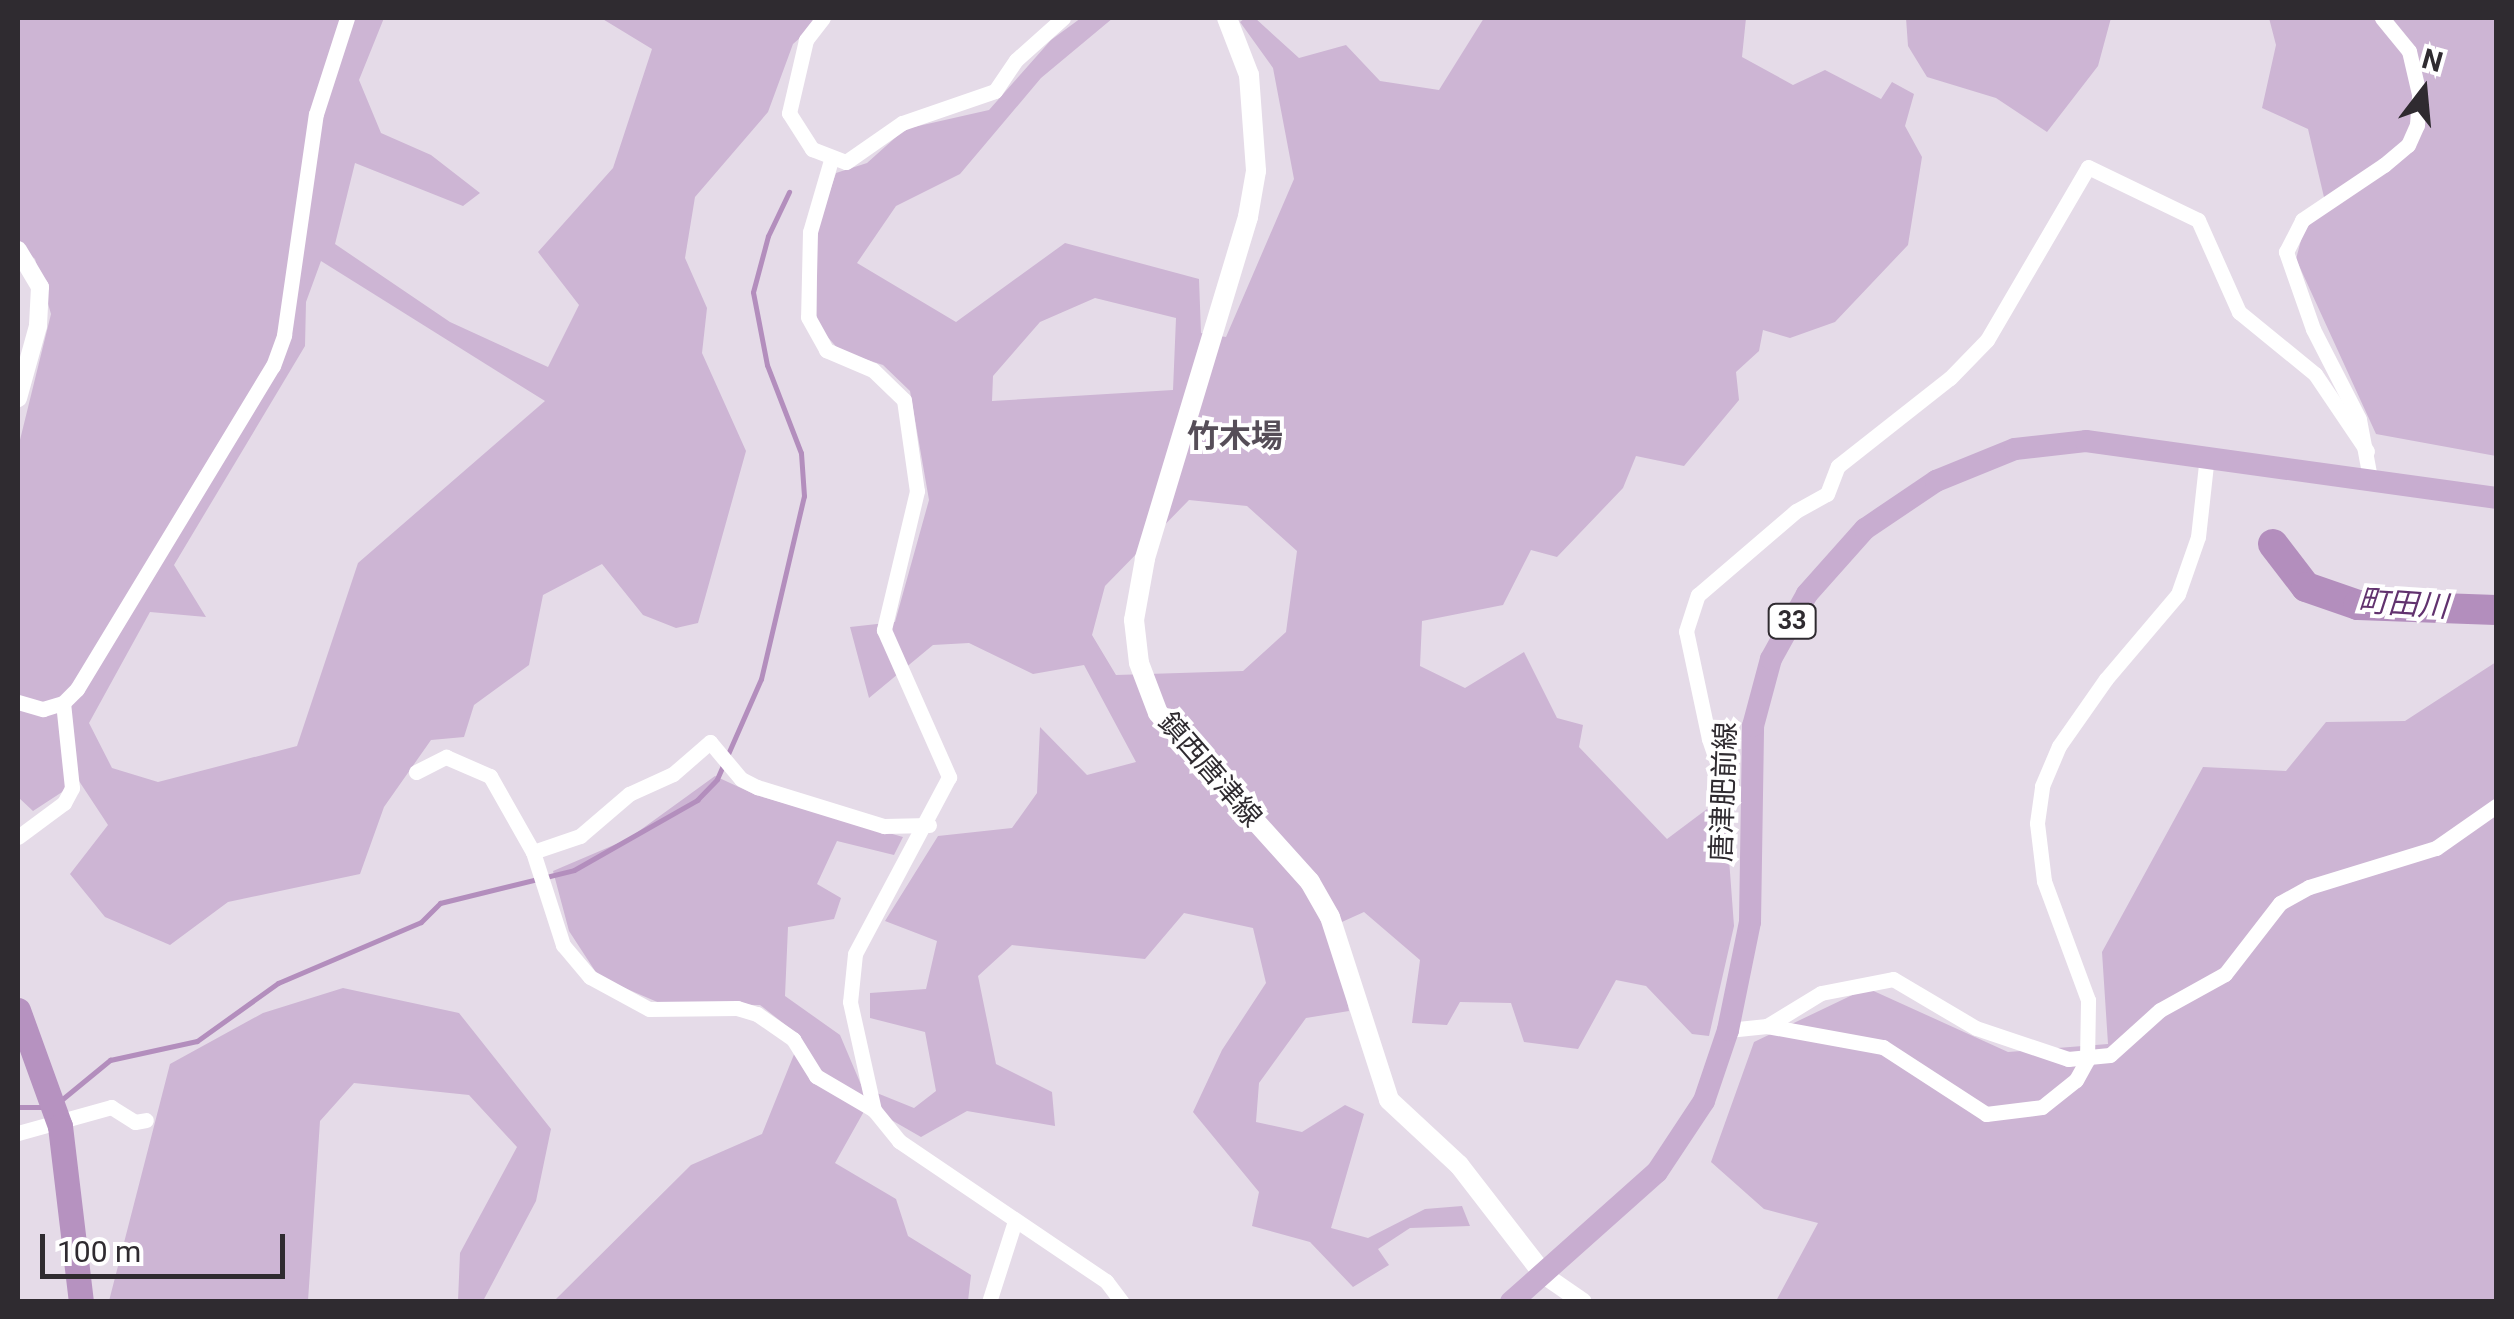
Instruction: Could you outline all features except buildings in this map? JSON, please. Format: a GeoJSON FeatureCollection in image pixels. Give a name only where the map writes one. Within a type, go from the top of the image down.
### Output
{"type":"FeatureCollection","features":[{"type":"Feature","properties":{"kind":"highway"},"geometry":{"type":"LineString","coordinates":[[18,1010],[52,1092],[60,1126],[80,1302]]}},
{"type":"Feature","properties":{"kind":"main road","name":"鎮西唐津線"},"geometry":{"type":"LineString","coordinates":[[1227,18],[1248,75],[1256,172],[1145,559],[1134,620],[1139,662],[1158,713],[1310,882],[1330,917],[1389,1100],[1460,1165],[1544,1275]]}},
{"type":"Feature","properties":{"kind":"main road","name":"唐津肥前線"},"geometry":{"type":"LineString","coordinates":[[1511,1302],[1657,1172],[1704,1101],[1728,1030],[1750,922],[1753,726],[1772,659],[1807,594],[1865,529],[1936,481],[2015,449],[2086,442],[2208,455],[2496,498]]}},
{"type":"Feature","properties":{"kind":"street"},"geometry":{"type":"LineString","coordinates":[[18,837],[64,803],[72,788],[64,703],[156,564],[273,366],[284,335],[316,114],[347,18]]}},
{"type":"Feature","properties":{"kind":"street"},"geometry":{"type":"LineString","coordinates":[[823,18],[806,40],[790,113],[812,149],[831,160],[862,156],[902,123],[969,105],[995,91],[1016,60],[1062,18]]}},
{"type":"Feature","properties":{"kind":"street"},"geometry":{"type":"LineString","coordinates":[[2370,478],[2367,451],[2286,252],[2302,220],[2384,166],[2408,145],[2417,126],[2419,94],[2409,52],[2382,18]]}},
{"type":"Feature","properties":{"kind":"street"},"geometry":{"type":"LineString","coordinates":[[831,160],[810,232],[808,317],[826,350],[873,370],[904,400],[918,490],[884,630],[949,777],[928,824],[855,954],[851,1015],[874,1110]]}},
{"type":"Feature","properties":{"kind":"street"},"geometry":{"type":"LineString","coordinates":[[1752,802],[1725,786],[1709,739],[1686,631],[1698,595],[1796,511],[1827,494],[1838,466],[1950,378],[1987,340],[2088,167],[2198,220],[2239,312],[2315,374],[2367,451]]}},
{"type":"Feature","properties":{"kind":"street"},"geometry":{"type":"LineString","coordinates":[[18,250],[40,287],[38,326],[18,398]]}},
{"type":"Feature","properties":{"kind":"street"},"geometry":{"type":"LineString","coordinates":[[1728,1030],[1766,1026],[1883,1047],[1986,1114],[2042,1108],[2076,1080],[2088,1060],[2088,1000],[2044,881],[2037,823],[2042,786],[2059,746],[2106,678],[2178,594],[2198,536],[2208,455]]}},
{"type":"Feature","properties":{"kind":"street"},"geometry":{"type":"LineString","coordinates":[[18,702],[43,709],[64,703]]}},
{"type":"Feature","properties":{"kind":"street"},"geometry":{"type":"LineString","coordinates":[[535,859],[580,836],[629,794],[673,774],[710,742],[757,787],[884,826],[928,824]]}},
{"type":"Feature","properties":{"kind":"street"},"geometry":{"type":"LineString","coordinates":[[416,772],[446,757],[490,776],[535,859],[564,945],[590,977],[649,1009],[737,1008],[757,1014],[792,1040],[816,1076],[874,1110],[899,1141],[1106,1280],[1122,1302]]}},
{"type":"Feature","properties":{"kind":"street"},"geometry":{"type":"LineString","coordinates":[[1766,1026],[1821,993],[1893,980],[1976,1028],[2088,1060],[2110,1056],[2160,1010],[2225,974],[2280,904],[2309,886],[2436,848],[2496,806]]}},
{"type":"Feature","properties":{"kind":"street"},"geometry":{"type":"LineString","coordinates":[[18,1132],[111,1106],[135,1122],[146,1120]]}},
{"type":"Feature","properties":{"kind":"street"},"geometry":{"type":"LineString","coordinates":[[989,1302],[1015,1221]]}},
{"type":"Feature","properties":{"kind":"street"},"geometry":{"type":"LineString","coordinates":[[1544,1275],[1584,1302]]}},
{"type":"Feature","properties":{"kind":"shaded area"},"geometry":{"type":"Polygon","coordinates":[[[18,18],[384,18],[359,80],[381,133],[431,155],[480,193],[463,206],[355,163],[335,244],[450,322],[548,367],[579,305],[538,252],[613,168],[652,49],[601,18],[823,18],[793,44],[768,112],[695,197],[685,258],[707,308],[702,353],[746,451],[698,623],[676,628],[643,615],[602,564],[543,595],[529,665],[474,705],[464,737],[431,740],[384,807],[360,874],[228,902],[170,945],[105,917],[70,874],[108,825],[79,781],[33,811],[18,797],[18,448],[51,314],[35,259],[18,243],[18,18]],[[321,261],[306,302],[305,346],[174,565],[206,617],[150,612],[89,723],[112,768],[158,782],[297,746],[358,563],[545,401],[321,261]]]}},
{"type":"Feature","properties":{"kind":"shaded area"},"geometry":{"type":"Polygon","coordinates":[[[1081,18],[1113,18],[1041,78],[960,174],[896,206],[857,263],[956,322],[1065,243],[1199,279],[1201,333],[1226,337],[1294,179],[1273,68],[1240,22],[1245,18],[1255,18],[1299,58],[1346,45],[1380,81],[1439,90],[1484,18],[1746,18],[1742,57],[1793,85],[1825,70],[1881,99],[1892,82],[1914,94],[1905,126],[1922,157],[1908,245],[1835,322],[1790,338],[1763,330],[1759,351],[1736,372],[1739,400],[1684,466],[1636,456],[1623,488],[1557,557],[1531,550],[1503,605],[1422,621],[1420,666],[1465,688],[1524,652],[1557,718],[1583,725],[1579,747],[1667,839],[1707,809],[1727,832],[1734,926],[1709,1036],[1692,1034],[1646,986],[1616,980],[1578,1049],[1524,1042],[1511,1003],[1460,1002],[1447,1025],[1412,1023],[1420,960],[1364,912],[1333,926],[1349,1011],[1306,1018],[1259,1083],[1256,1122],[1302,1132],[1345,1105],[1364,1114],[1331,1228],[1368,1238],[1425,1209],[1462,1206],[1470,1226],[1410,1228],[1378,1249],[1389,1265],[1353,1287],[1310,1242],[1252,1226],[1259,1192],[1193,1112],[1222,1050],[1266,983],[1253,928],[1184,913],[1145,959],[1012,945],[978,976],[996,1064],[1052,1092],[1055,1126],[967,1111],[921,1137],[867,1106],[835,1163],[896,1199],[908,1236],[971,1275],[968,1301],[554,1301],[691,1165],[762,1134],[801,1037],[760,1005],[662,1004],[599,977],[569,931],[553,871],[628,839],[715,776],[756,795],[903,837],[894,855],[837,841],[817,884],[841,898],[834,919],[788,927],[785,996],[840,1035],[862,1087],[914,1108],[936,1091],[925,1032],[870,1018],[870,993],[926,989],[937,941],[885,921],[938,836],[1012,828],[1037,793],[1040,727],[1087,775],[1136,762],[1084,665],[1033,674],[969,643],[933,645],[869,698],[850,627],[895,622],[929,500],[910,391],[883,365],[840,351],[817,325],[817,229],[836,173],[867,163],[905,129],[989,110],[1051,40],[1081,18]],[[1095,298],[1040,322],[993,376],[992,401],[1173,390],[1176,318],[1095,298]],[[1189,500],[1105,586],[1092,635],[1116,675],[1243,671],[1286,632],[1297,551],[1247,506],[1189,500]]]}},
{"type":"Feature","properties":{"kind":"shaded area"},"geometry":{"type":"Polygon","coordinates":[[[1906,18],[2111,18],[2098,66],[2047,132],[1996,98],[1927,77],[1908,46],[1906,18]]]}},
{"type":"Feature","properties":{"kind":"shaded area"},"geometry":{"type":"Polygon","coordinates":[[[2269,18],[2496,18],[2496,456],[2376,434],[2296,259],[2304,229],[2327,210],[2308,129],[2262,108],[2276,45],[2269,18]]]}},
{"type":"Feature","properties":{"kind":"shaded area"},"geometry":{"type":"Polygon","coordinates":[[[2496,662],[2496,1301],[1776,1301],[1818,1223],[1764,1209],[1711,1162],[1754,1042],[1867,988],[2008,1052],[2108,1044],[2102,952],[2203,767],[2286,771],[2326,722],[2405,721],[2496,662]]]}},
{"type":"Feature","properties":{"kind":"shaded area"},"geometry":{"type":"Polygon","coordinates":[[[343,988],[459,1013],[551,1129],[536,1201],[483,1301],[458,1301],[460,1253],[517,1147],[469,1095],[354,1083],[320,1121],[308,1301],[109,1301],[170,1064],[263,1013],[343,988]]]}},
{"type":"Feature","properties":{"kind":"waterway"},"geometry":{"type":"LineString","coordinates":[[60,1101],[110,1060],[197,1041],[278,983],[421,922],[440,903],[574,870],[697,800],[717,779],[761,679],[804,496],[801,453],[767,365],[753,292],[768,236],[789,192]]}},
{"type":"Feature","properties":{"kind":"waterway","name":"町田川"},"geometry":{"type":"LineString","coordinates":[[2273,544],[2306,587],[2358,605],[2496,610]]}},
{"type":"Feature","properties":{"kind":"waterway"},"geometry":{"type":"LineString","coordinates":[[18,1107],[46,1107]]}},
{"type":"Feature","properties":{"kind":"district","name":"竹木場"},"geometry":{"type":"Point","coordinates":[1235,436]}}]}
